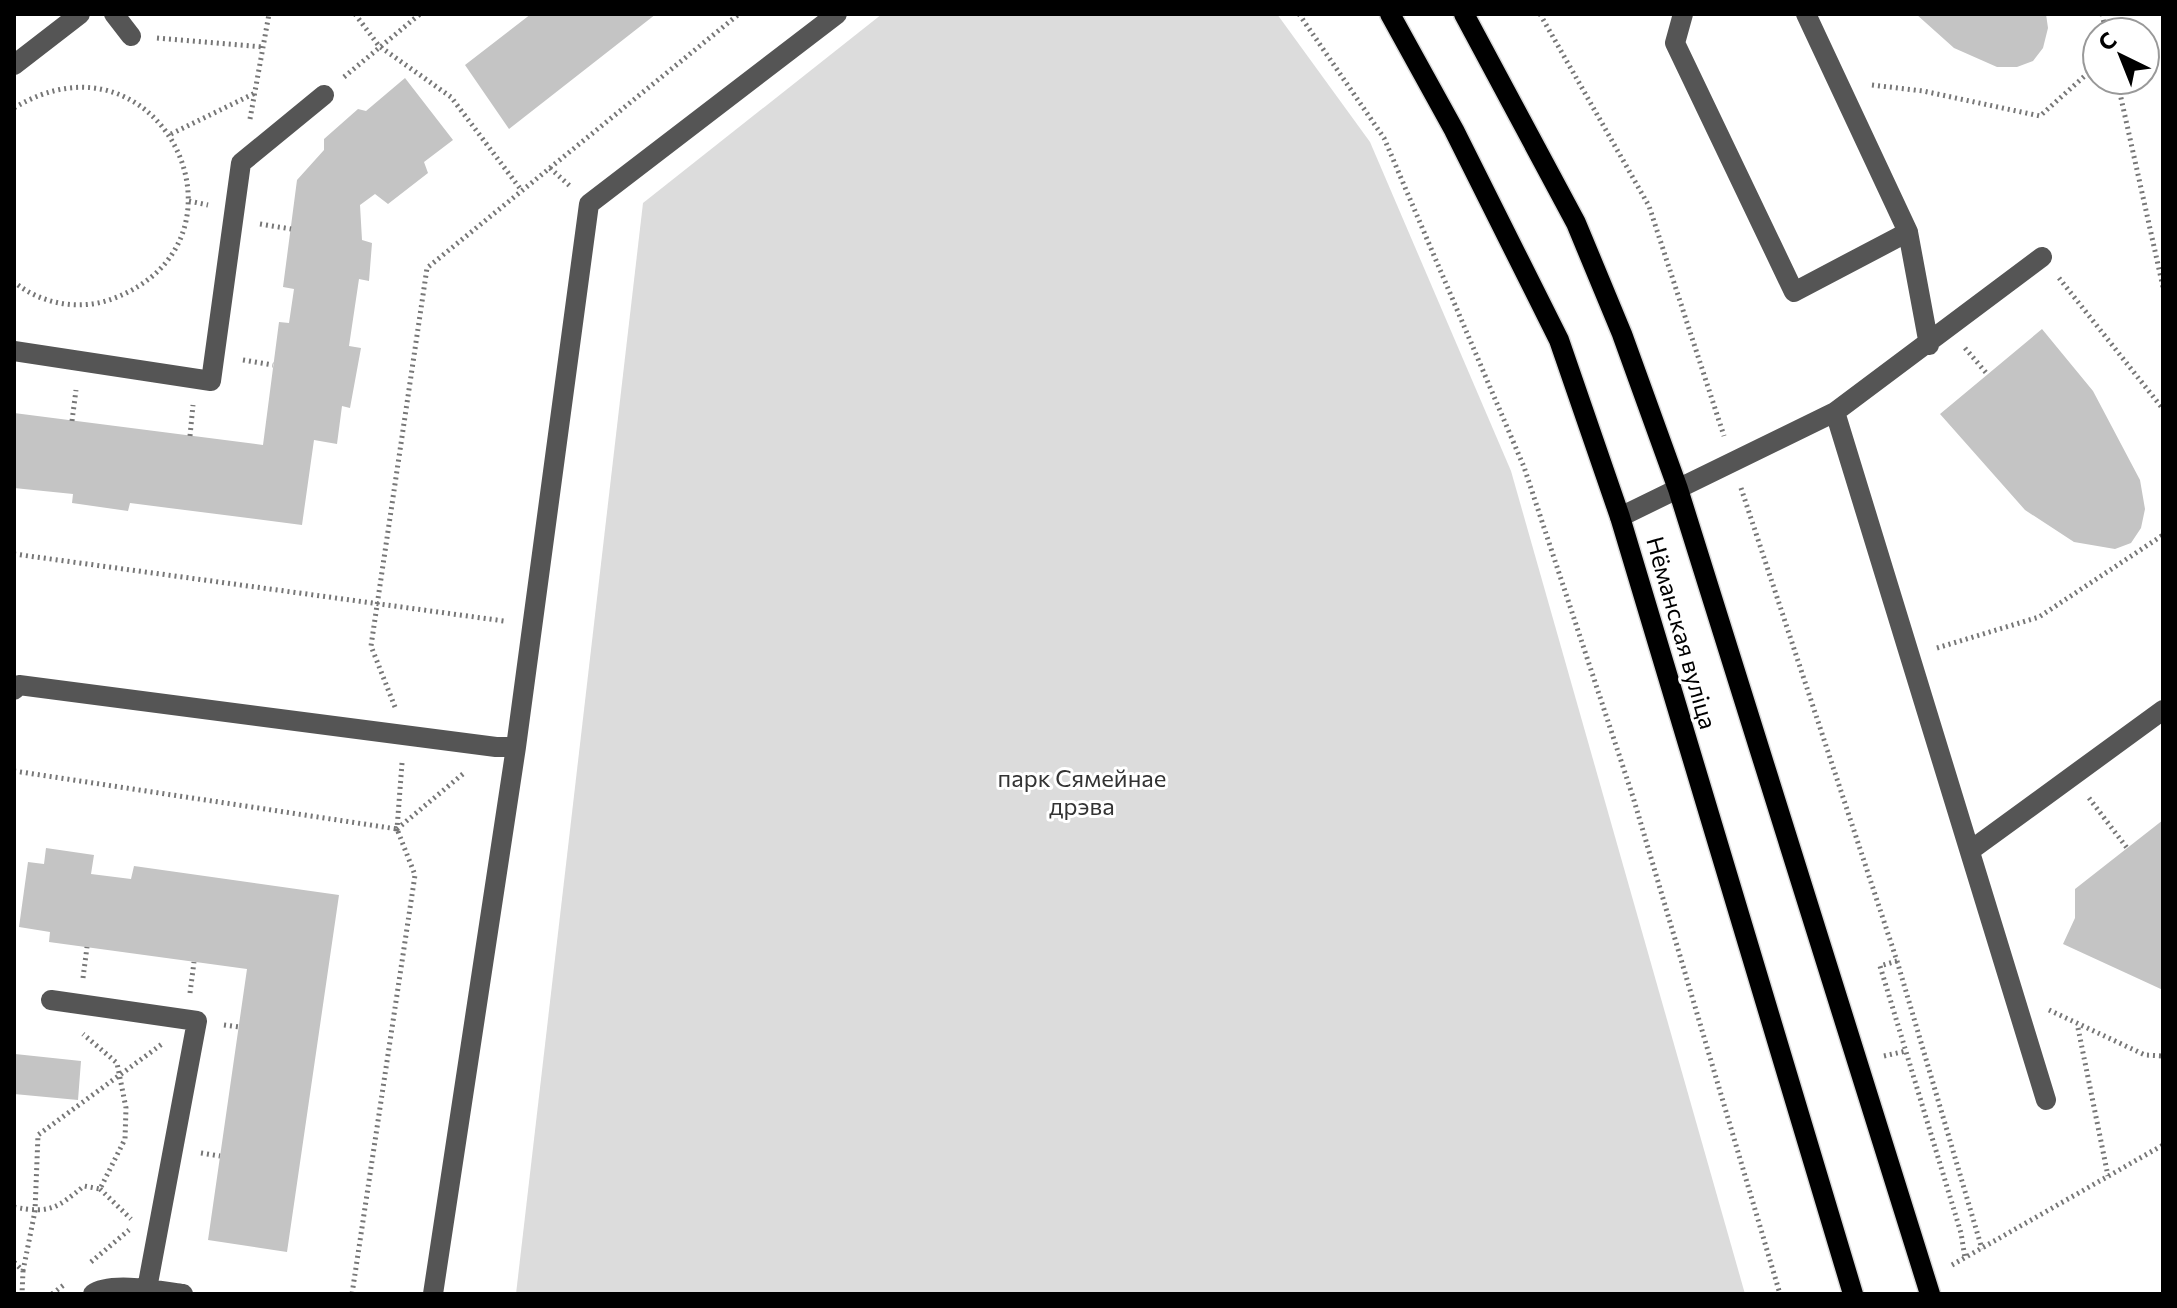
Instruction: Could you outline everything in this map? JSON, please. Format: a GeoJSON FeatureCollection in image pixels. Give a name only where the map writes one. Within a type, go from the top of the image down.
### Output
{"type":"FeatureCollection","features":[{"type":"Feature","properties":{"kind":"main road","name":"Нёманская вуліца"},"geometry":{"type":"LineString","coordinates":[[1390,14],[1454,130],[1559,340],[1620,517],[1853,1294]]}},
{"type":"Feature","properties":{"kind":"main road","name":"Нёманская вуліца"},"geometry":{"type":"LineString","coordinates":[[1464,14],[1576,223],[1622,334],[1678,489],[1927,1286]]}},
{"type":"Feature","properties":{"kind":"lane"},"geometry":{"type":"LineString","coordinates":[[14,65],[80,14]]}},
{"type":"Feature","properties":{"kind":"lane"},"geometry":{"type":"LineString","coordinates":[[114,14],[131,36]]}},
{"type":"Feature","properties":{"kind":"lane"},"geometry":{"type":"LineString","coordinates":[[433,1294],[516,747],[589,204],[837,14]]}},
{"type":"Feature","properties":{"kind":"lane"},"geometry":{"type":"LineString","coordinates":[[1683,14],[1675,43],[1794,292],[1908,232]]}},
{"type":"Feature","properties":{"kind":"lane"},"geometry":{"type":"LineString","coordinates":[[1806,14],[1908,232],[1929,345]]}},
{"type":"Feature","properties":{"kind":"lane"},"geometry":{"type":"LineString","coordinates":[[14,351],[211,381],[241,163],[324,95]]}},
{"type":"Feature","properties":{"kind":"lane"},"geometry":{"type":"LineString","coordinates":[[1620,517],[1732,459],[1835,412],[1929,345],[2042,257]]}},
{"type":"Feature","properties":{"kind":"lane"},"geometry":{"type":"LineString","coordinates":[[1835,412],[2046,1100]]}},
{"type":"Feature","properties":{"kind":"lane"},"geometry":{"type":"LineString","coordinates":[[14,690],[19,685],[496,747],[516,747]]}},
{"type":"Feature","properties":{"kind":"lane"},"geometry":{"type":"LineString","coordinates":[[1971,850],[2163,710]]}},
{"type":"Feature","properties":{"kind":"lane"},"geometry":{"type":"LineString","coordinates":[[57,1001],[197,1021],[146,1291]]}},
{"type":"Feature","properties":{"kind":"lane"},"geometry":{"type":"LineString","coordinates":[[93,1294],[100,1289],[183,1294]]}},
{"type":"Feature","properties":{"kind":"path"},"geometry":{"type":"LineString","coordinates":[[241,163],[269,14]]}},
{"type":"Feature","properties":{"kind":"path"},"geometry":{"type":"LineString","coordinates":[[355,14],[379,46],[451,97],[522,191]]}},
{"type":"Feature","properties":{"kind":"path"},"geometry":{"type":"LineString","coordinates":[[324,95],[420,14]]}},
{"type":"Feature","properties":{"kind":"path"},"geometry":{"type":"LineString","coordinates":[[378,604],[427,268],[739,14]]}},
{"type":"Feature","properties":{"kind":"path"},"geometry":{"type":"LineString","coordinates":[[1299,14],[1384,138],[1524,467],[1633,797],[1780,1294]]}},
{"type":"Feature","properties":{"kind":"path"},"geometry":{"type":"LineString","coordinates":[[1540,14],[1649,206],[1897,961],[1982,1249]]}},
{"type":"Feature","properties":{"kind":"path"},"geometry":{"type":"LineString","coordinates":[[131,36],[263,47]]}},
{"type":"Feature","properties":{"kind":"path"},"geometry":{"type":"LineString","coordinates":[[1838,82],[1923,91],[2040,116],[2081,79]]}},
{"type":"Feature","properties":{"kind":"path"},"geometry":{"type":"LineString","coordinates":[[14,108],[46,91],[81,86],[116,92],[147,109],[171,134],[186,166],[189,201],[182,236],[164,266],[135,291],[100,304],[63,305],[27,293],[14,282]]}},
{"type":"Feature","properties":{"kind":"path"},"geometry":{"type":"LineString","coordinates":[[171,134],[255,93]]}},
{"type":"Feature","properties":{"kind":"path"},"geometry":{"type":"LineString","coordinates":[[2121,96],[2163,287]]}},
{"type":"Feature","properties":{"kind":"path"},"geometry":{"type":"LineString","coordinates":[[2042,257],[2163,409]]}},
{"type":"Feature","properties":{"kind":"path"},"geometry":{"type":"LineString","coordinates":[[1911,655],[2039,617],[2163,535]]}},
{"type":"Feature","properties":{"kind":"path"},"geometry":{"type":"LineString","coordinates":[[14,554],[533,625]]}},
{"type":"Feature","properties":{"kind":"path"},"geometry":{"type":"LineString","coordinates":[[14,771],[397,829],[415,875],[352,1294]]}},
{"type":"Feature","properties":{"kind":"path"},"geometry":{"type":"LineString","coordinates":[[2072,775],[2127,848]]}},
{"type":"Feature","properties":{"kind":"path"},"geometry":{"type":"LineString","coordinates":[[1897,961],[1880,966],[1957,1218],[1965,1258]]}},
{"type":"Feature","properties":{"kind":"path"},"geometry":{"type":"LineString","coordinates":[[2013,990],[2078,1027],[2145,1055],[2163,1056]]}},
{"type":"Feature","properties":{"kind":"path"},"geometry":{"type":"LineString","coordinates":[[14,1207],[35,1211],[55,1209],[84,1186],[100,1189],[125,1139],[126,1108],[117,1063],[78,1031],[57,1001]]}},
{"type":"Feature","properties":{"kind":"path"},"geometry":{"type":"LineString","coordinates":[[22,1294],[23,1271],[35,1211],[38,1135],[197,1021]]}},
{"type":"Feature","properties":{"kind":"path"},"geometry":{"type":"LineString","coordinates":[[2078,1027],[2108,1176]]}},
{"type":"Feature","properties":{"kind":"path"},"geometry":{"type":"LineString","coordinates":[[1927,1286],[1965,1258],[2163,1145]]}},
{"type":"Feature","properties":{"kind":"path"},"geometry":{"type":"LineString","coordinates":[[14,1262],[23,1271]]}},
{"type":"Feature","properties":{"kind":"green space","name":"парк Сямейнае дрэва"},"geometry":{"type":"Polygon","coordinates":[[[882,14],[1277,14],[1370,142],[1511,471],[1745,1294],[516,1294],[643,203],[882,14]]]}},
{"type":"Feature","properties":{"kind":"building"},"geometry":{"type":"Polygon","coordinates":[[[531,14],[656,14],[509,129],[465,65],[531,14]]]}},
{"type":"Feature","properties":{"kind":"building"},"geometry":{"type":"Polygon","coordinates":[[[1916,14],[2046,14],[2048,28],[2043,48],[2033,61],[2017,67],[1997,67],[1954,48],[1916,14]]]}},
{"type":"Feature","properties":{"kind":"building"},"geometry":{"type":"Polygon","coordinates":[[[405,78],[453,140],[424,162],[428,173],[388,204],[375,194],[360,205],[362,240],[372,243],[369,281],[359,279],[349,346],[361,348],[350,408],[342,406],[337,444],[314,440],[302,525],[130,503],[128,511],[72,503],[73,494],[14,488],[14,413],[263,445],[279,322],[289,323],[294,289],[283,287],[297,180],[324,150],[324,139],[358,109],[366,111],[405,78]]]}},
{"type":"Feature","properties":{"kind":"building"},"geometry":{"type":"Polygon","coordinates":[[[2042,329],[2093,391],[2140,480],[2145,509],[2141,528],[2131,543],[2115,549],[2074,542],[2025,510],[1940,414],[2042,329]]]}},
{"type":"Feature","properties":{"kind":"building"},"geometry":{"type":"Polygon","coordinates":[[[2163,820],[2163,990],[2063,944],[2075,918],[2075,889],[2163,820]]]}},
{"type":"Feature","properties":{"kind":"building"},"geometry":{"type":"Polygon","coordinates":[[[46,848],[94,855],[91,874],[131,879],[134,866],[339,895],[287,1252],[208,1240],[247,969],[49,942],[50,932],[19,927],[28,862],[44,864],[46,848]]]}},
{"type":"Feature","properties":{"kind":"building"},"geometry":{"type":"Polygon","coordinates":[[[15,1054],[81,1061],[78,1100],[14,1094],[15,1054]]]}}]}
